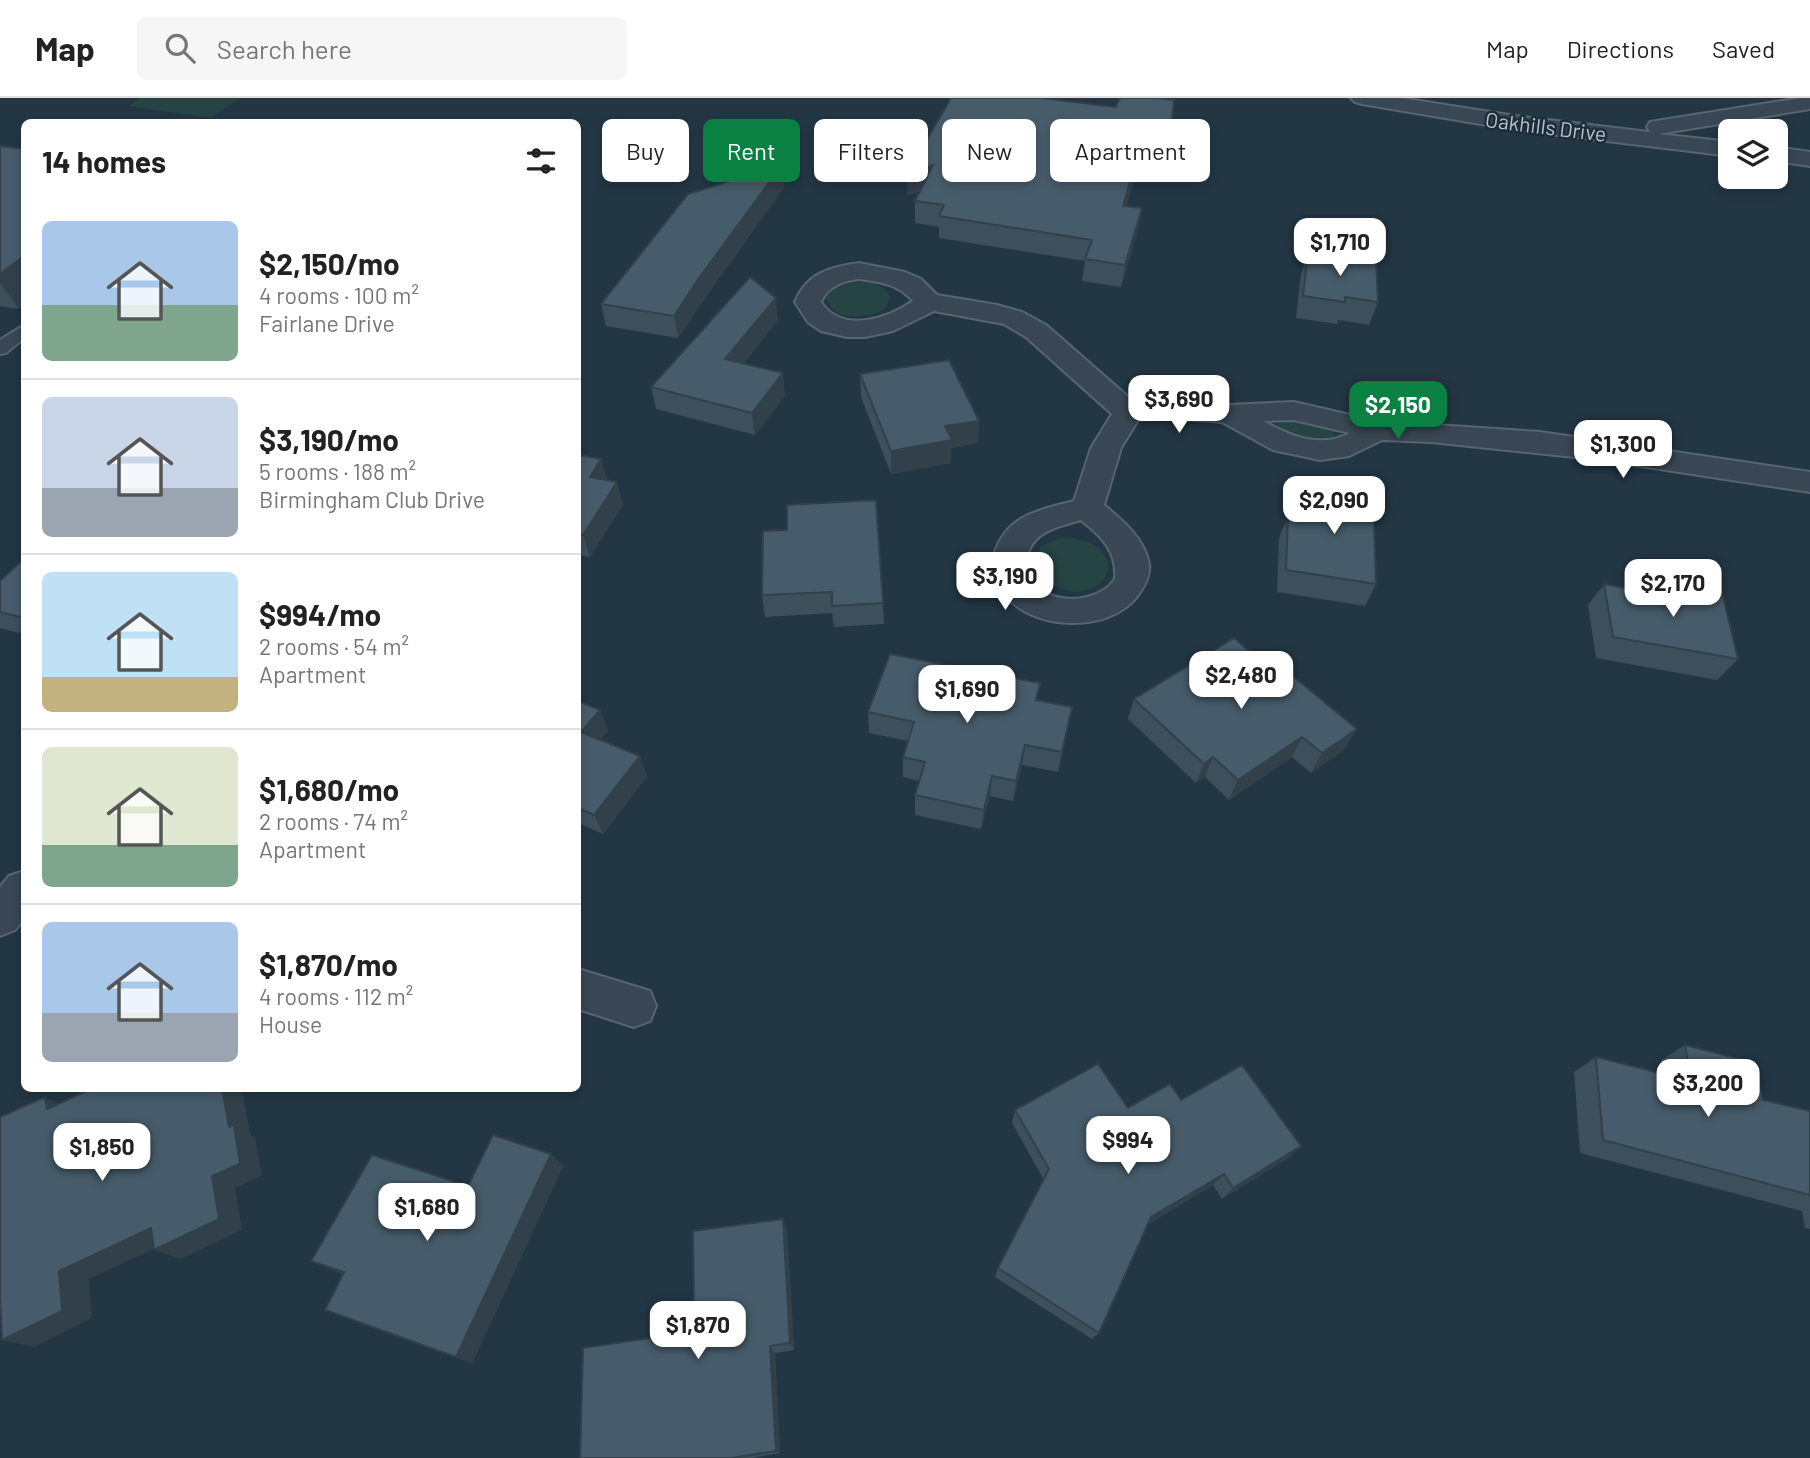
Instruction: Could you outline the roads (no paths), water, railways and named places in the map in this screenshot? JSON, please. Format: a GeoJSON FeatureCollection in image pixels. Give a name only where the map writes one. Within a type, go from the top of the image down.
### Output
{"type":"FeatureCollection","features":[{"type":"Feature","properties":{"kind":"street","name":"Oakhills Drive"},"geometry":{"type":"LineString","coordinates":[[1362,98],[1516,123],[1718,147]]}},
{"type":"Feature","properties":{"kind":"street"},"geometry":{"type":"LineString","coordinates":[[1657,139],[1658,126],[1810,103]]}},
{"type":"Feature","properties":{"kind":"street"},"geometry":{"type":"LineString","coordinates":[[1788,156],[1810,159]]}},
{"type":"Feature","properties":{"kind":"street"},"geometry":{"type":"LineString","coordinates":[[929,302],[1013,318],[1036,331],[1128,412],[1159,408],[1229,414],[1268,439],[1322,452],[1338,451],[1361,441],[1376,429],[1452,433],[1540,442],[1810,482]]}},
{"type":"Feature","properties":{"kind":"street"},"geometry":{"type":"LineString","coordinates":[[1087,508],[1106,449],[1128,412]]}},
{"type":"Feature","properties":{"kind":"street"},"geometry":{"type":"LineString","coordinates":[[0,917],[21,892]]}},
{"type":"Feature","properties":{"kind":"street"},"geometry":{"type":"LineString","coordinates":[[581,990],[634,1006]]}},
{"type":"Feature","properties":{"kind":"lane"},"geometry":{"type":"LineString","coordinates":[[0,349],[21,332]]}}]}
